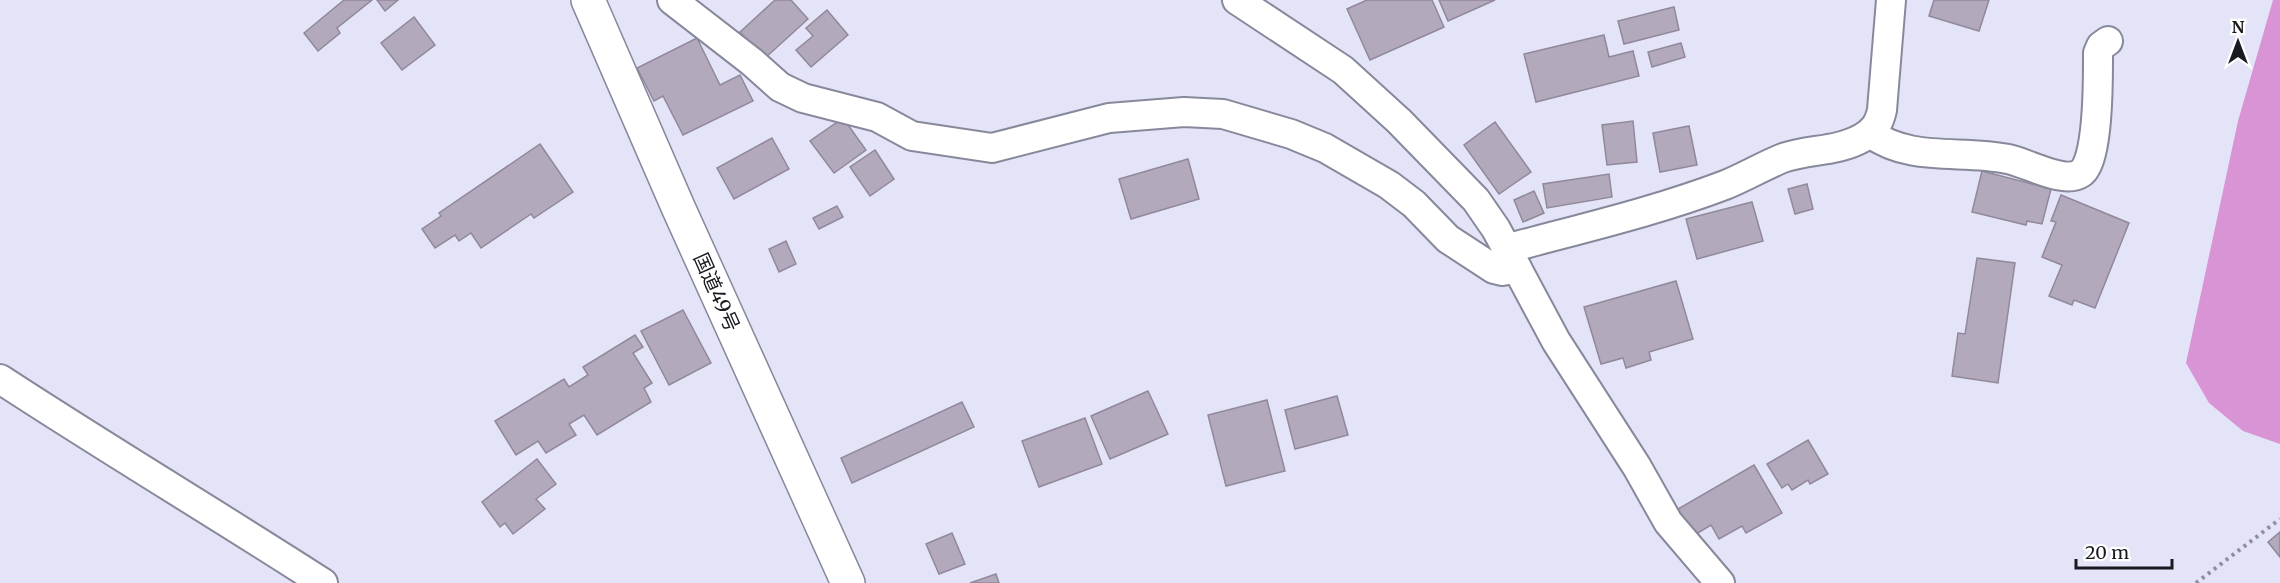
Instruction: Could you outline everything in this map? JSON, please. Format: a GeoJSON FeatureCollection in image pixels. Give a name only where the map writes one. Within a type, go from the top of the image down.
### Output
{"type":"FeatureCollection","features":[{"type":"Feature","properties":{"kind":"highway","name":"国道49号"},"geometry":{"type":"LineString","coordinates":[[588,0],[678,207],[848,583]]}},
{"type":"Feature","properties":{"kind":"street"},"geometry":{"type":"LineString","coordinates":[[672,0],[752,62],[780,87],[803,98],[877,117],[912,136],[992,148],[1109,118],[1184,112],[1223,114],[1291,134],[1325,147],[1389,185],[1414,204],[1448,239],[1494,269],[1502,271],[1511,258],[1725,185],[1800,152],[1848,145],[1870,133],[1879,124],[1882,110],[1891,0]]}},
{"type":"Feature","properties":{"kind":"street"},"geometry":{"type":"LineString","coordinates":[[1237,0],[1343,70],[1400,121],[1476,200],[1496,229],[1556,341],[1668,522],[1720,583]]}},
{"type":"Feature","properties":{"kind":"street"},"geometry":{"type":"LineString","coordinates":[[1870,133],[1888,144],[1907,150],[2005,158],[2059,177],[2071,177],[2082,173],[2090,162],[2095,124],[2098,53],[2101,46],[2108,41]]}},
{"type":"Feature","properties":{"kind":"street"},"geometry":{"type":"LineString","coordinates":[[0,379],[119,457],[220,517],[323,583]]}},
{"type":"Feature","properties":{"kind":"path"},"geometry":{"type":"LineString","coordinates":[[2196,583],[2280,519]]}},
{"type":"Feature","properties":{"kind":"shaded area"},"geometry":{"type":"Polygon","coordinates":[[[2273,0],[2280,0],[2280,444],[2243,431],[2209,403],[2186,363],[2238,121],[2273,0]]]}},
{"type":"Feature","properties":{"kind":"building"},"geometry":{"type":"Polygon","coordinates":[[[344,0],[372,0],[337,28],[340,33],[318,51],[304,33],[344,0]]]}},
{"type":"Feature","properties":{"kind":"building"},"geometry":{"type":"Polygon","coordinates":[[[377,0],[398,0],[385,11],[377,0]]]}},
{"type":"Feature","properties":{"kind":"building"},"geometry":{"type":"Polygon","coordinates":[[[775,0],[791,0],[808,19],[764,59],[740,32],[775,0]]]}},
{"type":"Feature","properties":{"kind":"building"},"geometry":{"type":"Polygon","coordinates":[[[1367,0],[1432,0],[1444,27],[1370,60],[1347,9],[1367,0]]]}},
{"type":"Feature","properties":{"kind":"building"},"geometry":{"type":"Polygon","coordinates":[[[1439,0],[1495,0],[1448,21],[1439,0]]]}},
{"type":"Feature","properties":{"kind":"building"},"geometry":{"type":"Polygon","coordinates":[[[1934,0],[1989,0],[1979,31],[1929,16],[1934,0]]]}},
{"type":"Feature","properties":{"kind":"building"},"geometry":{"type":"Polygon","coordinates":[[[1674,7],[1679,30],[1624,44],[1618,21],[1674,7]]]}},
{"type":"Feature","properties":{"kind":"building"},"geometry":{"type":"Polygon","coordinates":[[[827,10],[848,35],[811,67],[796,50],[813,36],[806,28],[827,10]]]}},
{"type":"Feature","properties":{"kind":"building"},"geometry":{"type":"Polygon","coordinates":[[[414,17],[435,45],[402,70],[381,43],[414,17]]]}},
{"type":"Feature","properties":{"kind":"building"},"geometry":{"type":"Polygon","coordinates":[[[1604,35],[1609,57],[1633,51],[1639,76],[1536,102],[1524,54],[1604,35]]]}},
{"type":"Feature","properties":{"kind":"building"},"geometry":{"type":"Polygon","coordinates":[[[697,38],[720,85],[740,75],[753,101],[683,135],[663,96],[654,101],[637,68],[697,38]]]}},
{"type":"Feature","properties":{"kind":"building"},"geometry":{"type":"Polygon","coordinates":[[[1681,43],[1685,57],[1652,67],[1648,52],[1681,43]]]}},
{"type":"Feature","properties":{"kind":"building"},"geometry":{"type":"Polygon","coordinates":[[[843,118],[866,150],[834,173],[810,141],[843,118]]]}},
{"type":"Feature","properties":{"kind":"building"},"geometry":{"type":"Polygon","coordinates":[[[1633,121],[1637,162],[1607,165],[1602,125],[1633,121]]]}},
{"type":"Feature","properties":{"kind":"building"},"geometry":{"type":"Polygon","coordinates":[[[1495,122],[1531,172],[1499,194],[1464,145],[1495,122]]]}},
{"type":"Feature","properties":{"kind":"building"},"geometry":{"type":"Polygon","coordinates":[[[1689,126],[1697,165],[1660,172],[1653,133],[1689,126]]]}},
{"type":"Feature","properties":{"kind":"building"},"geometry":{"type":"Polygon","coordinates":[[[772,138],[789,169],[734,199],[717,168],[772,138]]]}},
{"type":"Feature","properties":{"kind":"building"},"geometry":{"type":"Polygon","coordinates":[[[540,144],[573,192],[534,218],[531,214],[481,248],[471,233],[459,241],[455,235],[435,248],[422,229],[441,216],[439,213],[540,144]]]}},
{"type":"Feature","properties":{"kind":"building"},"geometry":{"type":"Polygon","coordinates":[[[875,150],[894,179],[870,196],[850,167],[875,150]]]}},
{"type":"Feature","properties":{"kind":"building"},"geometry":{"type":"Polygon","coordinates":[[[1188,159],[1199,199],[1131,219],[1119,179],[1188,159]]]}},
{"type":"Feature","properties":{"kind":"building"},"geometry":{"type":"Polygon","coordinates":[[[1982,171],[2051,189],[2042,224],[2027,221],[2026,225],[1972,212],[1982,171]]]}},
{"type":"Feature","properties":{"kind":"building"},"geometry":{"type":"Polygon","coordinates":[[[1609,174],[1612,197],[1547,208],[1543,184],[1609,174]]]}},
{"type":"Feature","properties":{"kind":"building"},"geometry":{"type":"Polygon","coordinates":[[[1807,184],[1813,209],[1795,214],[1788,189],[1807,184]]]}},
{"type":"Feature","properties":{"kind":"building"},"geometry":{"type":"Polygon","coordinates":[[[1534,191],[1544,213],[1523,222],[1514,200],[1534,191]]]}},
{"type":"Feature","properties":{"kind":"building"},"geometry":{"type":"Polygon","coordinates":[[[2061,195],[2129,223],[2095,308],[2074,300],[2072,305],[2049,296],[2062,265],[2042,257],[2056,222],[2051,221],[2061,195]]]}},
{"type":"Feature","properties":{"kind":"building"},"geometry":{"type":"Polygon","coordinates":[[[1752,202],[1763,241],[1697,259],[1686,219],[1752,202]]]}},
{"type":"Feature","properties":{"kind":"building"},"geometry":{"type":"Polygon","coordinates":[[[837,206],[843,217],[819,229],[813,218],[837,206]]]}},
{"type":"Feature","properties":{"kind":"building"},"geometry":{"type":"Polygon","coordinates":[[[786,241],[796,264],[779,272],[769,249],[786,241]]]}},
{"type":"Feature","properties":{"kind":"building"},"geometry":{"type":"Polygon","coordinates":[[[1977,258],[2015,263],[1998,383],[1952,376],[1958,333],[1965,334],[1977,258]]]}},
{"type":"Feature","properties":{"kind":"building"},"geometry":{"type":"Polygon","coordinates":[[[1676,281],[1693,339],[1649,352],[1651,360],[1626,368],[1623,358],[1601,364],[1584,307],[1676,281]]]}},
{"type":"Feature","properties":{"kind":"building"},"geometry":{"type":"Polygon","coordinates":[[[683,310],[711,363],[669,385],[641,331],[683,310]]]}},
{"type":"Feature","properties":{"kind":"building"},"geometry":{"type":"Polygon","coordinates":[[[635,335],[643,347],[633,353],[652,383],[644,388],[651,402],[597,435],[584,415],[569,424],[576,435],[546,453],[538,441],[516,455],[495,421],[564,379],[569,387],[588,375],[583,367],[635,335]]]}},
{"type":"Feature","properties":{"kind":"building"},"geometry":{"type":"Polygon","coordinates":[[[1148,391],[1168,434],[1110,459],[1091,416],[1148,391]]]}},
{"type":"Feature","properties":{"kind":"building"},"geometry":{"type":"Polygon","coordinates":[[[1337,396],[1348,435],[1295,449],[1285,410],[1337,396]]]}},
{"type":"Feature","properties":{"kind":"building"},"geometry":{"type":"Polygon","coordinates":[[[1267,400],[1285,471],[1226,486],[1208,415],[1267,400]]]}},
{"type":"Feature","properties":{"kind":"building"},"geometry":{"type":"Polygon","coordinates":[[[962,402],[974,427],[852,483],[841,458],[962,402]]]}},
{"type":"Feature","properties":{"kind":"building"},"geometry":{"type":"Polygon","coordinates":[[[1085,418],[1102,464],[1039,487],[1022,441],[1085,418]]]}},
{"type":"Feature","properties":{"kind":"building"},"geometry":{"type":"Polygon","coordinates":[[[1808,440],[1828,474],[1810,484],[1808,480],[1792,490],[1788,484],[1782,488],[1767,464],[1808,440]]]}},
{"type":"Feature","properties":{"kind":"building"},"geometry":{"type":"Polygon","coordinates":[[[537,459],[556,484],[536,499],[545,509],[513,534],[505,523],[500,527],[482,502],[537,459]]]}},
{"type":"Feature","properties":{"kind":"building"},"geometry":{"type":"Polygon","coordinates":[[[1754,465],[1782,513],[1746,533],[1742,526],[1719,539],[1711,525],[1693,536],[1678,509],[1754,465]]]}},
{"type":"Feature","properties":{"kind":"building"},"geometry":{"type":"Polygon","coordinates":[[[2280,532],[2280,557],[2268,542],[2280,532]]]}},
{"type":"Feature","properties":{"kind":"building"},"geometry":{"type":"Polygon","coordinates":[[[952,533],[965,564],[939,574],[926,544],[952,533]]]}},
{"type":"Feature","properties":{"kind":"building"},"geometry":{"type":"Polygon","coordinates":[[[996,574],[999,583],[970,583],[996,574]]]}}]}
